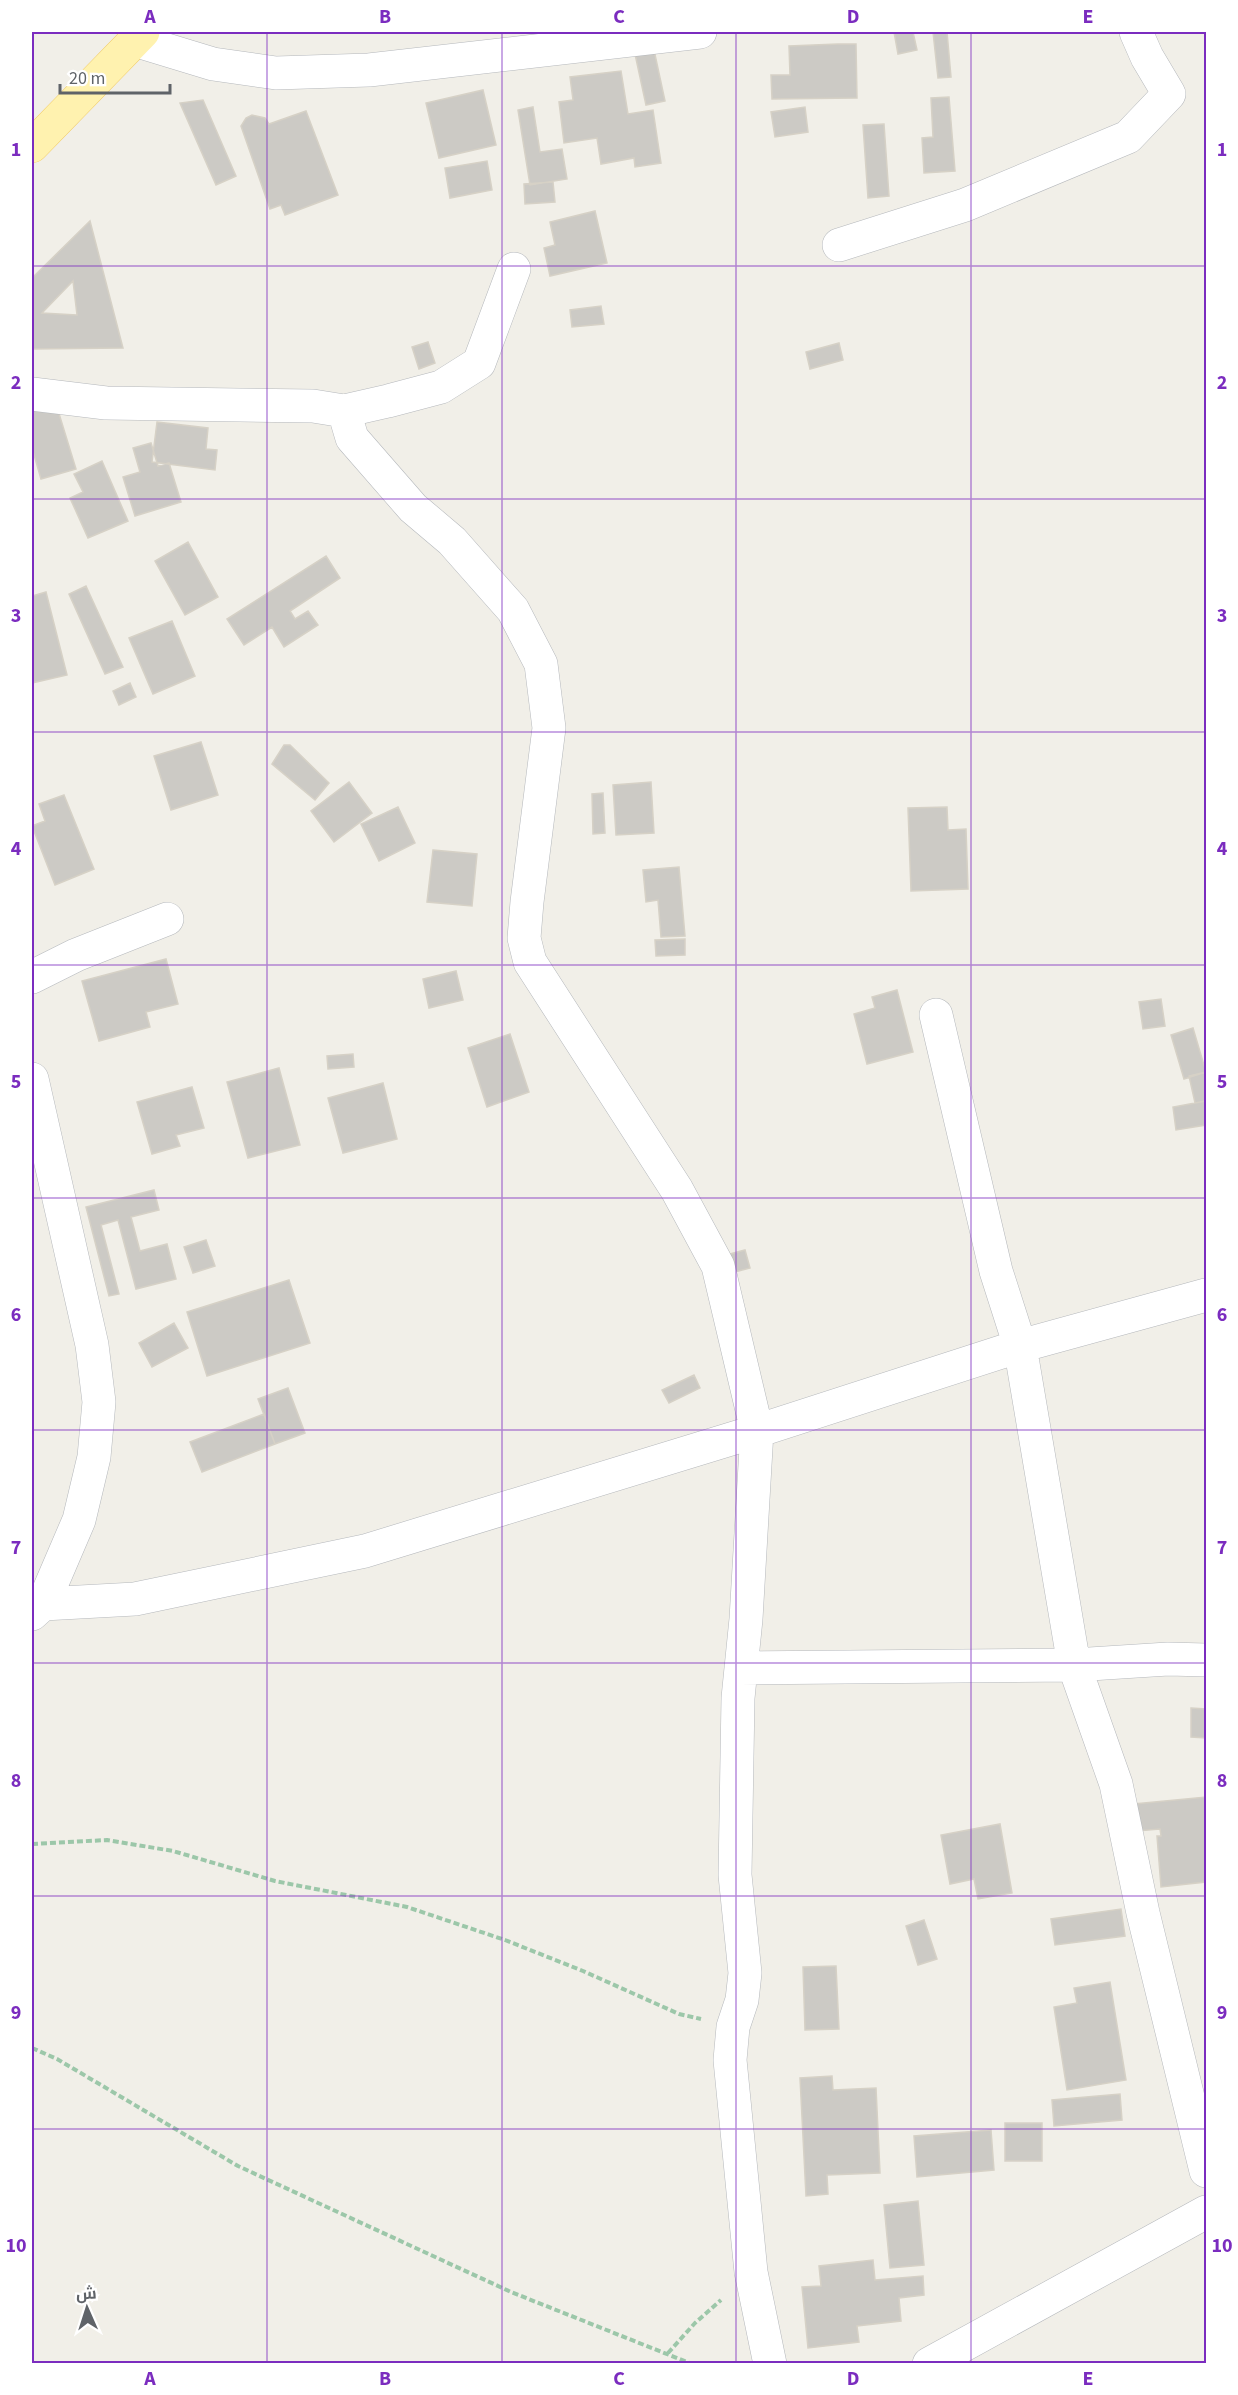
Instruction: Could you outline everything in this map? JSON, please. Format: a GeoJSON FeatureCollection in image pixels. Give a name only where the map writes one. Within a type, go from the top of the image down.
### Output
{"type":"FeatureCollection","features":[{"type":"Feature","properties":{"kind":"main road"},"geometry":{"type":"LineString","coordinates":[[32,147],[138,36]]}},
{"type":"Feature","properties":{"kind":"street"},"geometry":{"type":"LineString","coordinates":[[138,36],[213,64],[276,73],[369,70],[700,32]]}},
{"type":"Feature","properties":{"kind":"street"},"geometry":{"type":"LineString","coordinates":[[839,245],[965,205],[1128,137],[1169,94],[1136,32]]}},
{"type":"Feature","properties":{"kind":"street"},"geometry":{"type":"LineString","coordinates":[[32,394],[106,403],[312,406],[344,411],[441,387],[478,363],[514,269]]}},
{"type":"Feature","properties":{"kind":"street"},"geometry":{"type":"LineString","coordinates":[[344,411],[352,438],[413,508],[452,541],[513,610],[541,664],[549,728],[524,938],[530,962],[677,1190],[718,1266],[757,1431],[738,1698],[735,1875],[745,1973],[730,2060],[751,2272],[770,2364]]}},
{"type":"Feature","properties":{"kind":"street"},"geometry":{"type":"LineString","coordinates":[[32,977],[76,955],[167,919]]}},
{"type":"Feature","properties":{"kind":"street"},"geometry":{"type":"LineString","coordinates":[[936,1015],[996,1271],[1020,1346],[1074,1665],[1116,1785],[1143,1913],[1206,2171]]}},
{"type":"Feature","properties":{"kind":"street"},"geometry":{"type":"LineString","coordinates":[[32,1079],[92,1345],[99,1402],[94,1457],[79,1520],[37,1609]]}},
{"type":"Feature","properties":{"kind":"street"},"geometry":{"type":"LineString","coordinates":[[37,1609],[135,1599],[365,1551],[757,1431],[1020,1346],[1206,1295]]}},
{"type":"Feature","properties":{"kind":"street"},"geometry":{"type":"LineString","coordinates":[[741,1668],[1074,1665],[1168,1659],[1206,1660]]}},
{"type":"Feature","properties":{"kind":"street"},"geometry":{"type":"LineString","coordinates":[[929,2364],[1206,2212]]}},
{"type":"Feature","properties":{"kind":"path"},"geometry":{"type":"LineString","coordinates":[[32,1844],[107,1840],[173,1851],[275,1881],[406,1907],[544,1955],[679,2014],[734,2027]]}},
{"type":"Feature","properties":{"kind":"path"},"geometry":{"type":"LineString","coordinates":[[32,2048],[57,2059],[238,2166],[511,2292],[692,2364]]}},
{"type":"Feature","properties":{"kind":"path"},"geometry":{"type":"LineString","coordinates":[[668,2353],[695,2323],[751,2272]]}},
{"type":"Feature","properties":{"kind":"building"},"geometry":{"type":"Polygon","coordinates":[[[894,32],[913,32],[917,50],[898,54],[894,32]]]}},
{"type":"Feature","properties":{"kind":"building"},"geometry":{"type":"Polygon","coordinates":[[[933,32],[947,32],[951,77],[938,78],[933,32]]]}},
{"type":"Feature","properties":{"kind":"building"},"geometry":{"type":"Polygon","coordinates":[[[856,44],[857,98],[772,99],[771,75],[790,75],[789,46],[856,44]]]}},
{"type":"Feature","properties":{"kind":"building"},"geometry":{"type":"Polygon","coordinates":[[[654,50],[665,101],[646,105],[635,54],[654,50]]]}},
{"type":"Feature","properties":{"kind":"building"},"geometry":{"type":"Polygon","coordinates":[[[621,71],[628,114],[653,110],[661,163],[635,167],[634,158],[601,164],[597,138],[564,143],[559,102],[573,100],[570,77],[621,71]]]}},
{"type":"Feature","properties":{"kind":"building"},"geometry":{"type":"Polygon","coordinates":[[[483,90],[496,145],[439,158],[426,103],[483,90]]]}},
{"type":"Feature","properties":{"kind":"building"},"geometry":{"type":"Polygon","coordinates":[[[949,97],[955,171],[924,173],[922,138],[933,137],[931,98],[949,97]]]}},
{"type":"Feature","properties":{"kind":"building"},"geometry":{"type":"Polygon","coordinates":[[[203,100],[236,176],[216,185],[180,103],[203,100]]]}},
{"type":"Feature","properties":{"kind":"building"},"geometry":{"type":"Polygon","coordinates":[[[533,107],[540,152],[562,149],[567,179],[530,185],[518,110],[533,107]]]}},
{"type":"Feature","properties":{"kind":"building"},"geometry":{"type":"Polygon","coordinates":[[[805,107],[808,132],[775,137],[771,112],[805,107]]]}},
{"type":"Feature","properties":{"kind":"building"},"geometry":{"type":"Polygon","coordinates":[[[306,111],[338,195],[285,215],[281,205],[270,209],[241,126],[246,118],[252,115],[265,118],[269,124],[306,111]]]}},
{"type":"Feature","properties":{"kind":"building"},"geometry":{"type":"Polygon","coordinates":[[[884,124],[889,196],[868,198],[863,125],[884,124]]]}},
{"type":"Feature","properties":{"kind":"building"},"geometry":{"type":"Polygon","coordinates":[[[487,161],[492,190],[450,198],[445,168],[487,161]]]}},
{"type":"Feature","properties":{"kind":"building"},"geometry":{"type":"Polygon","coordinates":[[[553,182],[555,202],[525,204],[524,184],[553,182]]]}},
{"type":"Feature","properties":{"kind":"building"},"geometry":{"type":"Polygon","coordinates":[[[595,211],[607,263],[550,276],[544,248],[555,245],[550,222],[595,211]]]}},
{"type":"Feature","properties":{"kind":"building"},"geometry":{"type":"Polygon","coordinates":[[[90,221],[123,348],[32,349],[32,278],[90,221]],[[73,281],[42,313],[77,315],[73,281]]]}},
{"type":"Feature","properties":{"kind":"building"},"geometry":{"type":"Polygon","coordinates":[[[601,306],[604,324],[572,327],[570,310],[601,306]]]}},
{"type":"Feature","properties":{"kind":"building"},"geometry":{"type":"Polygon","coordinates":[[[428,342],[435,363],[419,369],[412,347],[428,342]]]}},
{"type":"Feature","properties":{"kind":"building"},"geometry":{"type":"Polygon","coordinates":[[[839,343],[843,360],[810,369],[806,352],[839,343]]]}},
{"type":"Feature","properties":{"kind":"building"},"geometry":{"type":"Polygon","coordinates":[[[53,394],[76,469],[41,479],[32,448],[32,401],[53,394]]]}},
{"type":"Feature","properties":{"kind":"building"},"geometry":{"type":"Polygon","coordinates":[[[157,422],[208,428],[206,449],[217,450],[215,470],[152,462],[157,422]]]}},
{"type":"Feature","properties":{"kind":"building"},"geometry":{"type":"Polygon","coordinates":[[[151,443],[158,466],[169,463],[181,502],[135,516],[123,477],[140,472],[133,448],[151,443]]]}},
{"type":"Feature","properties":{"kind":"building"},"geometry":{"type":"Polygon","coordinates":[[[102,461],[128,521],[88,538],[70,498],[83,492],[74,474],[102,461]]]}},
{"type":"Feature","properties":{"kind":"building"},"geometry":{"type":"Polygon","coordinates":[[[188,542],[218,597],[185,615],[155,561],[188,542]]]}},
{"type":"Feature","properties":{"kind":"building"},"geometry":{"type":"Polygon","coordinates":[[[326,556],[340,578],[290,611],[295,619],[308,611],[318,625],[284,647],[272,627],[244,645],[227,619],[326,556]]]}},
{"type":"Feature","properties":{"kind":"building"},"geometry":{"type":"Polygon","coordinates":[[[86,586],[123,667],[105,674],[69,594],[86,586]]]}},
{"type":"Feature","properties":{"kind":"building"},"geometry":{"type":"Polygon","coordinates":[[[46,592],[67,675],[32,683],[32,596],[46,592]]]}},
{"type":"Feature","properties":{"kind":"building"},"geometry":{"type":"Polygon","coordinates":[[[172,621],[195,676],[153,694],[129,638],[172,621]]]}},
{"type":"Feature","properties":{"kind":"building"},"geometry":{"type":"Polygon","coordinates":[[[130,683],[136,697],[119,705],[113,691],[130,683]]]}},
{"type":"Feature","properties":{"kind":"building"},"geometry":{"type":"Polygon","coordinates":[[[201,742],[218,795],[171,810],[154,756],[201,742]]]}},
{"type":"Feature","properties":{"kind":"building"},"geometry":{"type":"Polygon","coordinates":[[[284,745],[290,745],[329,783],[315,800],[272,764],[284,745]]]}},
{"type":"Feature","properties":{"kind":"building"},"geometry":{"type":"Polygon","coordinates":[[[349,782],[372,813],[334,842],[311,811],[349,782]]]}},
{"type":"Feature","properties":{"kind":"building"},"geometry":{"type":"Polygon","coordinates":[[[651,782],[654,833],[616,835],[613,785],[651,782]]]}},
{"type":"Feature","properties":{"kind":"building"},"geometry":{"type":"Polygon","coordinates":[[[603,793],[605,833],[593,834],[592,794],[603,793]]]}},
{"type":"Feature","properties":{"kind":"building"},"geometry":{"type":"Polygon","coordinates":[[[64,795],[94,869],[55,885],[32,826],[45,821],[39,804],[64,795]]]}},
{"type":"Feature","properties":{"kind":"building"},"geometry":{"type":"Polygon","coordinates":[[[398,807],[415,843],[379,861],[361,824],[398,807]]]}},
{"type":"Feature","properties":{"kind":"building"},"geometry":{"type":"Polygon","coordinates":[[[947,807],[948,830],[966,829],[968,889],[911,891],[908,808],[947,807]]]}},
{"type":"Feature","properties":{"kind":"building"},"geometry":{"type":"Polygon","coordinates":[[[433,850],[477,854],[472,906],[427,902],[433,850]]]}},
{"type":"Feature","properties":{"kind":"building"},"geometry":{"type":"Polygon","coordinates":[[[679,867],[685,936],[661,937],[658,900],[646,902],[643,870],[679,867]]]}},
{"type":"Feature","properties":{"kind":"building"},"geometry":{"type":"Polygon","coordinates":[[[685,939],[685,955],[656,956],[655,940],[685,939]]]}},
{"type":"Feature","properties":{"kind":"building"},"geometry":{"type":"Polygon","coordinates":[[[166,959],[178,1004],[146,1012],[150,1027],[99,1041],[82,981],[166,959]]]}},
{"type":"Feature","properties":{"kind":"building"},"geometry":{"type":"Polygon","coordinates":[[[456,971],[463,1000],[429,1008],[423,979],[456,971]]]}},
{"type":"Feature","properties":{"kind":"building"},"geometry":{"type":"Polygon","coordinates":[[[897,990],[913,1052],[867,1064],[854,1014],[875,1008],[872,997],[897,990]]]}},
{"type":"Feature","properties":{"kind":"building"},"geometry":{"type":"Polygon","coordinates":[[[1161,999],[1165,1026],[1143,1029],[1139,1002],[1161,999]]]}},
{"type":"Feature","properties":{"kind":"building"},"geometry":{"type":"Polygon","coordinates":[[[1193,1028],[1206,1072],[1184,1079],[1171,1035],[1193,1028]]]}},
{"type":"Feature","properties":{"kind":"building"},"geometry":{"type":"Polygon","coordinates":[[[510,1034],[529,1092],[487,1107],[468,1048],[510,1034]]]}},
{"type":"Feature","properties":{"kind":"building"},"geometry":{"type":"Polygon","coordinates":[[[353,1054],[354,1067],[328,1069],[327,1056],[353,1054]]]}},
{"type":"Feature","properties":{"kind":"building"},"geometry":{"type":"Polygon","coordinates":[[[279,1068],[300,1145],[248,1158],[227,1082],[279,1068]]]}},
{"type":"Feature","properties":{"kind":"building"},"geometry":{"type":"Polygon","coordinates":[[[1206,1072],[1206,1101],[1195,1103],[1189,1076],[1206,1072]]]}},
{"type":"Feature","properties":{"kind":"building"},"geometry":{"type":"Polygon","coordinates":[[[383,1083],[397,1139],[343,1153],[328,1098],[383,1083]]]}},
{"type":"Feature","properties":{"kind":"building"},"geometry":{"type":"Polygon","coordinates":[[[192,1087],[204,1128],[176,1135],[180,1146],[152,1154],[137,1102],[192,1087]]]}},
{"type":"Feature","properties":{"kind":"building"},"geometry":{"type":"Polygon","coordinates":[[[1206,1101],[1206,1125],[1176,1130],[1173,1107],[1206,1101]]]}},
{"type":"Feature","properties":{"kind":"building"},"geometry":{"type":"Polygon","coordinates":[[[154,1190],[159,1210],[131,1217],[140,1251],[167,1244],[176,1279],[136,1289],[118,1220],[101,1225],[119,1294],[109,1296],[86,1207],[154,1190]]]}},
{"type":"Feature","properties":{"kind":"building"},"geometry":{"type":"Polygon","coordinates":[[[206,1240],[215,1266],[193,1273],[184,1247],[206,1240]]]}},
{"type":"Feature","properties":{"kind":"building"},"geometry":{"type":"Polygon","coordinates":[[[745,1250],[750,1268],[727,1274],[722,1256],[745,1250]]]}},
{"type":"Feature","properties":{"kind":"building"},"geometry":{"type":"Polygon","coordinates":[[[289,1280],[310,1343],[207,1376],[187,1312],[289,1280]]]}},
{"type":"Feature","properties":{"kind":"building"},"geometry":{"type":"Polygon","coordinates":[[[174,1323],[188,1348],[152,1367],[139,1343],[174,1323]]]}},
{"type":"Feature","properties":{"kind":"building"},"geometry":{"type":"Polygon","coordinates":[[[694,1375],[700,1388],[669,1403],[662,1390],[694,1375]]]}},
{"type":"Feature","properties":{"kind":"building"},"geometry":{"type":"Polygon","coordinates":[[[288,1388],[305,1433],[275,1444],[258,1399],[288,1388]]]}},
{"type":"Feature","properties":{"kind":"building"},"geometry":{"type":"Polygon","coordinates":[[[264,1414],[275,1444],[202,1472],[190,1442],[264,1414]]]}},
{"type":"Feature","properties":{"kind":"building"},"geometry":{"type":"Polygon","coordinates":[[[1191,1708],[1206,1709],[1206,1738],[1191,1737],[1191,1708]]]}},
{"type":"Feature","properties":{"kind":"building"},"geometry":{"type":"Polygon","coordinates":[[[1206,1797],[1206,1882],[1161,1887],[1157,1836],[1161,1836],[1160,1829],[1137,1831],[1134,1804],[1206,1797]]]}},
{"type":"Feature","properties":{"kind":"building"},"geometry":{"type":"Polygon","coordinates":[[[1000,1824],[1012,1893],[978,1899],[974,1879],[950,1884],[941,1835],[1000,1824]]]}},
{"type":"Feature","properties":{"kind":"building"},"geometry":{"type":"Polygon","coordinates":[[[1121,1909],[1125,1936],[1055,1945],[1051,1919],[1121,1909]]]}},
{"type":"Feature","properties":{"kind":"building"},"geometry":{"type":"Polygon","coordinates":[[[924,1920],[937,1959],[918,1965],[906,1926],[924,1920]]]}},
{"type":"Feature","properties":{"kind":"building"},"geometry":{"type":"Polygon","coordinates":[[[836,1966],[839,2029],[805,2030],[803,1967],[836,1966]]]}},
{"type":"Feature","properties":{"kind":"building"},"geometry":{"type":"Polygon","coordinates":[[[1110,1982],[1126,2080],[1067,2090],[1054,2007],[1077,2003],[1074,1988],[1110,1982]]]}},
{"type":"Feature","properties":{"kind":"building"},"geometry":{"type":"Polygon","coordinates":[[[832,2076],[833,2090],[876,2088],[880,2173],[827,2175],[828,2194],[806,2196],[800,2078],[832,2076]]]}},
{"type":"Feature","properties":{"kind":"building"},"geometry":{"type":"Polygon","coordinates":[[[1120,2094],[1122,2120],[1054,2126],[1052,2100],[1120,2094]]]}},
{"type":"Feature","properties":{"kind":"building"},"geometry":{"type":"Polygon","coordinates":[[[1005,2123],[1042,2123],[1042,2161],[1005,2161],[1005,2123]]]}},
{"type":"Feature","properties":{"kind":"building"},"geometry":{"type":"Polygon","coordinates":[[[991,2130],[994,2170],[917,2177],[914,2136],[991,2130]]]}},
{"type":"Feature","properties":{"kind":"building"},"geometry":{"type":"Polygon","coordinates":[[[918,2201],[924,2265],[890,2268],[884,2205],[918,2201]]]}},
{"type":"Feature","properties":{"kind":"building"},"geometry":{"type":"Polygon","coordinates":[[[873,2260],[875,2280],[923,2276],[924,2295],[899,2298],[901,2321],[857,2326],[859,2342],[808,2348],[802,2287],[821,2286],[819,2266],[873,2260]]]}}]}
